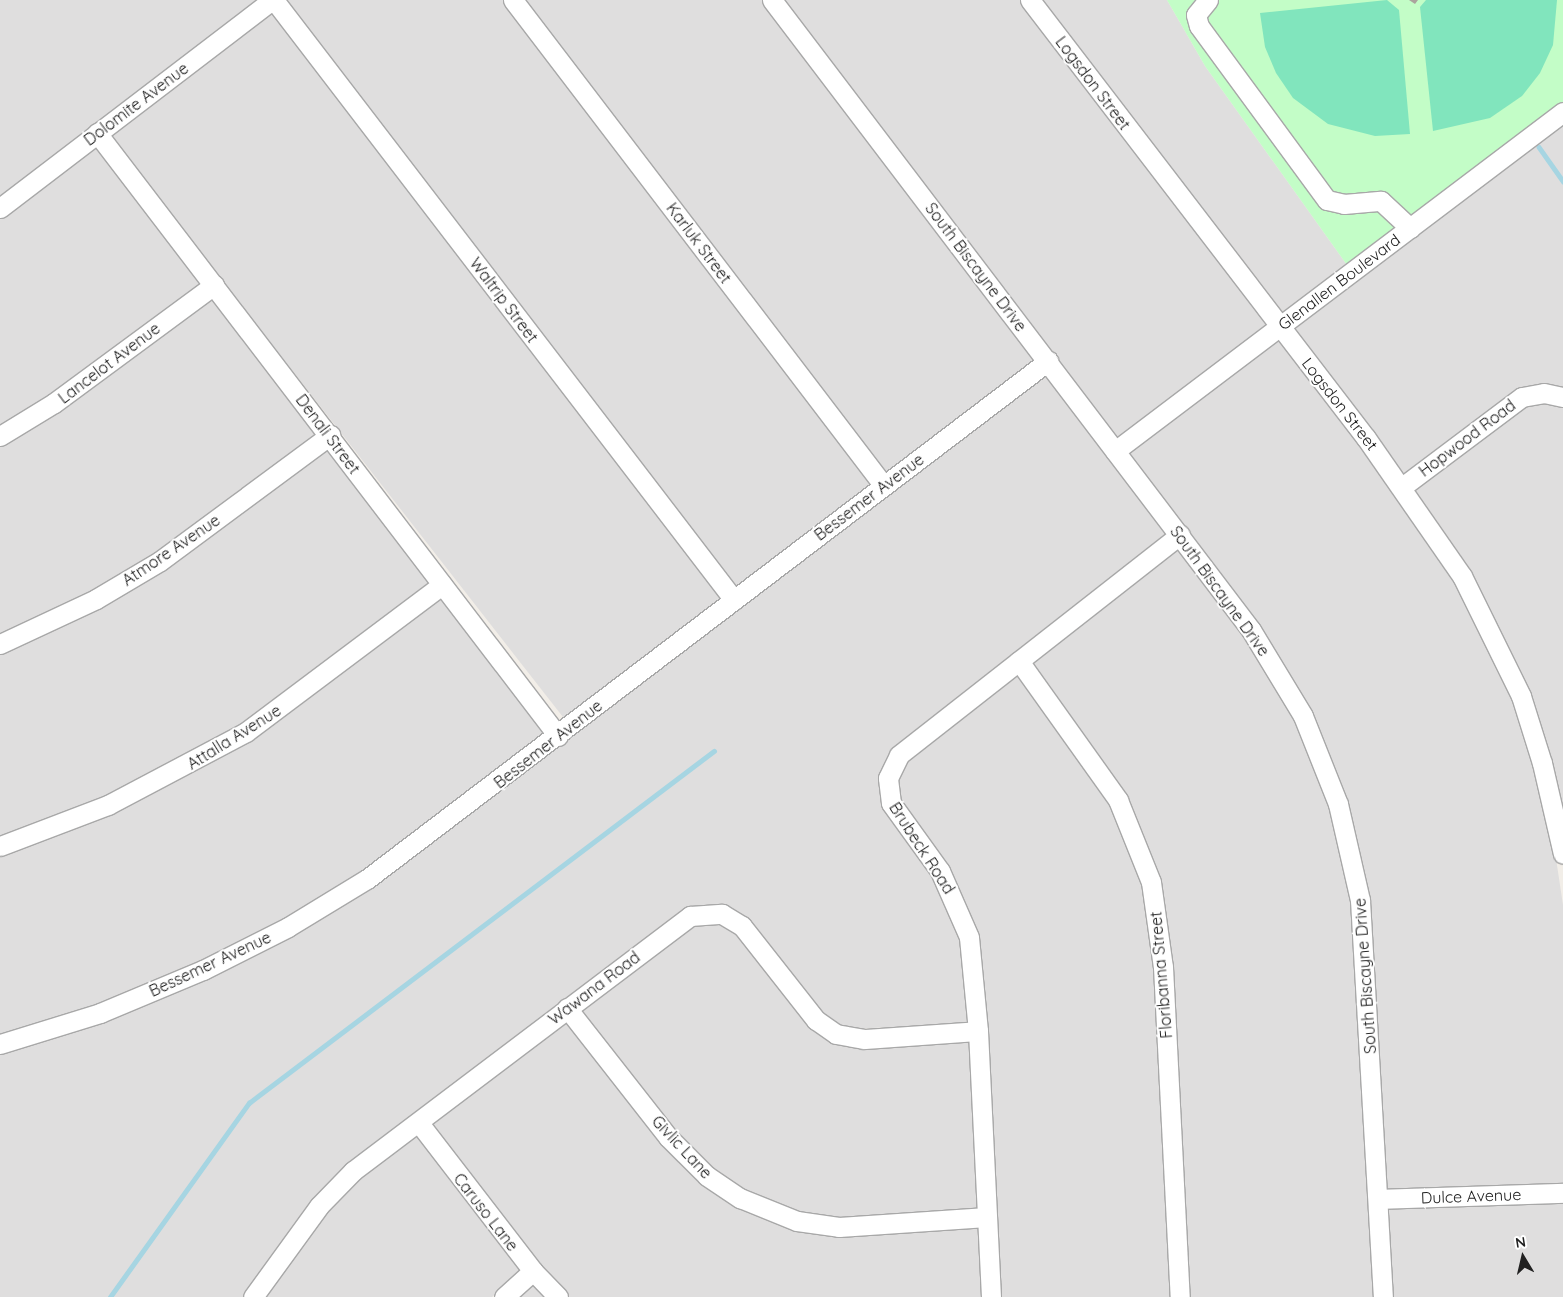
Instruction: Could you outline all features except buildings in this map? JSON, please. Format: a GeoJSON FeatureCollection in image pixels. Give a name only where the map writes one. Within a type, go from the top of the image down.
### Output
{"type":"FeatureCollection","features":[{"type":"Feature","properties":{"kind":"street","name":"Dolomite Avenue"},"geometry":{"type":"LineString","coordinates":[[0,208],[273,0]]}},
{"type":"Feature","properties":{"kind":"street","name":"Waltrip Street"},"geometry":{"type":"LineString","coordinates":[[273,0],[734,600]]}},
{"type":"Feature","properties":{"kind":"street","name":"Karluk Street"},"geometry":{"type":"LineString","coordinates":[[514,0],[884,486]]}},
{"type":"Feature","properties":{"kind":"street","name":"South Biscayne Drive"},"geometry":{"type":"LineString","coordinates":[[772,0],[1180,535],[1286,684],[1319,753],[1342,818],[1364,936],[1383,1297]]}},
{"type":"Feature","properties":{"kind":"street","name":"Logsdon Street"},"geometry":{"type":"LineString","coordinates":[[1030,0],[1402,487],[1462,576],[1498,644],[1542,763],[1563,854]]}},
{"type":"Feature","properties":{"kind":"street"},"geometry":{"type":"LineString","coordinates":[[1208,0],[1196,15],[1199,26],[1327,200],[1344,204],[1381,201],[1410,228]]}},
{"type":"Feature","properties":{"kind":"street","name":"Glenallen Boulevard"},"geometry":{"type":"LineString","coordinates":[[1115,451],[1563,112]]}},
{"type":"Feature","properties":{"kind":"street","name":"Denali Street"},"geometry":{"type":"LineString","coordinates":[[97,133],[330,435],[558,736]]}},
{"type":"Feature","properties":{"kind":"street","name":"Lancelot Avenue"},"geometry":{"type":"LineString","coordinates":[[0,436],[61,398],[214,285]]}},
{"type":"Feature","properties":{"kind":"street","name":"Bessemer Avenue"},"geometry":{"type":"LineString","coordinates":[[0,1044],[146,994],[288,927],[367,879],[558,736],[1048,362]]}},
{"type":"Feature","properties":{"kind":"street","name":"Hopwood Road"},"geometry":{"type":"LineString","coordinates":[[1402,487],[1522,397],[1544,392],[1563,397]]}},
{"type":"Feature","properties":{"kind":"street","name":"Atmore Avenue"},"geometry":{"type":"LineString","coordinates":[[0,644],[96,599],[160,561],[330,435]]}},
{"type":"Feature","properties":{"kind":"street","name":"Brubeck Road"},"geometry":{"type":"LineString","coordinates":[[990,1297],[973,958],[961,913],[940,871],[891,803],[888,778],[899,755],[1180,535]]}},
{"type":"Feature","properties":{"kind":"street","name":"Attalla Avenue"},"geometry":{"type":"LineString","coordinates":[[0,846],[108,805],[246,732],[442,585]]}},
{"type":"Feature","properties":{"kind":"street","name":"Floribanna Street"},"geometry":{"type":"LineString","coordinates":[[1019,661],[1118,800],[1151,882],[1163,967],[1180,1297]]}},
{"type":"Feature","properties":{"kind":"street","name":"Wawana Road"},"geometry":{"type":"LineString","coordinates":[[253,1297],[336,1188],[681,922],[710,912],[742,926],[816,1020],[836,1034],[864,1039],[978,1031]]}},
{"type":"Feature","properties":{"kind":"street","name":"Givlic Lane"},"geometry":{"type":"LineString","coordinates":[[568,1008],[687,1158],[748,1202],[797,1221],[839,1227],[987,1217]]}},
{"type":"Feature","properties":{"kind":"street","name":"Caruso Lane"},"geometry":{"type":"LineString","coordinates":[[419,1123],[533,1272],[558,1297]]}},
{"type":"Feature","properties":{"kind":"street","name":"Dulce Avenue"},"geometry":{"type":"LineString","coordinates":[[1378,1200],[1563,1193]]}},
{"type":"Feature","properties":{"kind":"street"},"geometry":{"type":"LineString","coordinates":[[504,1297],[533,1272]]}},
{"type":"Feature","properties":{"kind":"shaded area"},"geometry":{"type":"Polygon","coordinates":[[[0,0],[259,0],[0,198],[0,0]]]}},
{"type":"Feature","properties":{"kind":"shaded area"},"geometry":{"type":"Polygon","coordinates":[[[285,0],[504,0],[873,484],[736,590],[285,0]]]}},
{"type":"Feature","properties":{"kind":"shaded area"},"geometry":{"type":"Polygon","coordinates":[[[523,0],[762,0],[1038,360],[885,475],[523,0]]]}},
{"type":"Feature","properties":{"kind":"shaded area"},"geometry":{"type":"Polygon","coordinates":[[[781,0],[1021,0],[1269,325],[1117,441],[781,0]]]}},
{"type":"Feature","properties":{"kind":"shaded area"},"geometry":{"type":"Polygon","coordinates":[[[1040,0],[1167,0],[1205,66],[1347,265],[1280,316],[1040,0]]]}},
{"type":"Feature","properties":{"kind":"shaded area"},"geometry":{"type":"Polygon","coordinates":[[[272,10],[729,595],[566,722],[110,137],[272,10]]]}},
{"type":"Feature","properties":{"kind":"shaded area"},"geometry":{"type":"Polygon","coordinates":[[[1563,122],[1563,389],[1544,385],[1518,390],[1404,476],[1290,329],[1563,122]]]}},
{"type":"Feature","properties":{"kind":"shaded area"},"geometry":{"type":"Polygon","coordinates":[[[96,144],[203,283],[50,397],[0,427],[0,218],[96,144]]]}},
{"type":"Feature","properties":{"kind":"shaded area"},"geometry":{"type":"Polygon","coordinates":[[[213,296],[319,433],[157,554],[93,592],[0,636],[0,445],[213,296]]]}},
{"type":"Feature","properties":{"kind":"shaded area"},"geometry":{"type":"Polygon","coordinates":[[[1278,338],[1361,443],[1456,580],[1514,699],[1552,832],[1563,905],[1563,1185],[1385,1191],[1370,927],[1358,849],[1338,780],[1126,453],[1278,338]]]}},
{"type":"Feature","properties":{"kind":"shaded area"},"geometry":{"type":"Polygon","coordinates":[[[1047,372],[1169,533],[881,778],[935,876],[962,939],[970,1024],[846,1029],[830,1022],[724,907],[693,906],[314,1200],[244,1297],[0,1297],[0,1052],[370,886],[1047,372]]]}},
{"type":"Feature","properties":{"kind":"shaded area"},"geometry":{"type":"Polygon","coordinates":[[[1544,401],[1563,405],[1563,817],[1527,694],[1501,631],[1468,572],[1413,489],[1525,405],[1544,401]]]}},
{"type":"Feature","properties":{"kind":"shaded area"},"geometry":{"type":"Polygon","coordinates":[[[329,446],[432,583],[242,725],[105,798],[0,838],[0,653],[100,606],[164,568],[329,446]]]}},
{"type":"Feature","properties":{"kind":"shaded area"},"geometry":{"type":"Polygon","coordinates":[[[1179,546],[1245,635],[1297,720],[1325,786],[1353,901],[1375,1297],[1187,1297],[1158,881],[1125,796],[1030,662],[1179,546]]]}},
{"type":"Feature","properties":{"kind":"shaded area"},"geometry":{"type":"Polygon","coordinates":[[[441,595],[548,734],[363,873],[284,920],[201,962],[97,1005],[0,1035],[0,855],[111,813],[250,739],[441,595]]]}},
{"type":"Feature","properties":{"kind":"shaded area"},"geometry":{"type":"Polygon","coordinates":[[[1018,672],[1112,804],[1144,884],[1153,935],[1173,1297],[998,1297],[976,934],[958,887],[895,793],[904,761],[1018,672]]]}},
{"type":"Feature","properties":{"kind":"shaded area"},"geometry":{"type":"Polygon","coordinates":[[[710,920],[730,926],[833,1041],[864,1047],[971,1040],[979,1210],[859,1219],[820,1217],[775,1206],[726,1181],[673,1131],[578,1010],[693,924],[710,920]]]}},
{"type":"Feature","properties":{"kind":"shaded area"},"geometry":{"type":"Polygon","coordinates":[[[566,1019],[737,1205],[796,1228],[860,1235],[980,1226],[983,1297],[569,1297],[538,1266],[429,1125],[566,1019]]]}},
{"type":"Feature","properties":{"kind":"shaded area"},"geometry":{"type":"Polygon","coordinates":[[[417,1134],[523,1270],[492,1297],[262,1297],[325,1211],[357,1177],[417,1134]]]}},
{"type":"Feature","properties":{"kind":"shaded area"},"geometry":{"type":"Polygon","coordinates":[[[1386,1201],[1563,1201],[1563,1297],[1386,1297],[1386,1201]]]}},
{"type":"Feature","properties":{"kind":"shaded area"},"geometry":{"type":"Polygon","coordinates":[[[533,1282],[548,1297],[516,1297],[533,1282]]]}},
{"type":"Feature","properties":{"kind":"green space"},"geometry":{"type":"Polygon","coordinates":[[[1167,0],[1563,0],[1563,102],[1347,265],[1205,66],[1167,0]]]}},
{"type":"Feature","properties":{"kind":"green space"},"geometry":{"type":"Polygon","coordinates":[[[1387,0],[1399,10],[1410,134],[1375,136],[1328,124],[1293,98],[1276,73],[1265,47],[1260,13],[1387,0]]]}},
{"type":"Feature","properties":{"kind":"green space"},"geometry":{"type":"Polygon","coordinates":[[[1426,0],[1557,0],[1553,45],[1540,73],[1522,96],[1490,118],[1433,131],[1420,7],[1426,0]]]}},
{"type":"Feature","properties":{"kind":"waterway"},"geometry":{"type":"LineString","coordinates":[[1539,147],[1563,181]]}},
{"type":"Feature","properties":{"kind":"waterway"},"geometry":{"type":"LineString","coordinates":[[110,1297],[249,1103],[714,751]]}}]}
